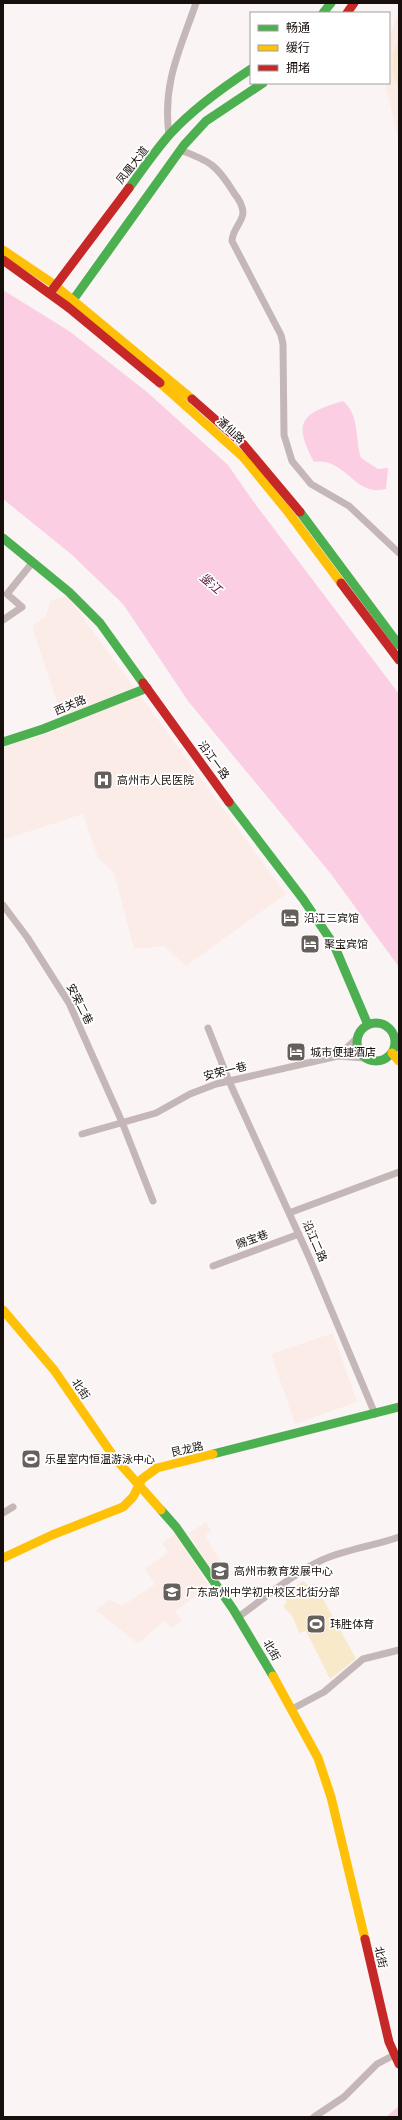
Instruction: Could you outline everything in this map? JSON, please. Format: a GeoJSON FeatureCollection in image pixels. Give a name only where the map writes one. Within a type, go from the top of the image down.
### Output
{"type":"FeatureCollection","features":[{"type":"Feature","properties":{"kind":"street"},"geometry":{"type":"LineString","coordinates":[[169,135],[167,108],[172,67],[196,3]]}},
{"type":"Feature","properties":{"kind":"street"},"geometry":{"type":"LineString","coordinates":[[325,12],[331,3]]}},
{"type":"Feature","properties":{"kind":"street"},"geometry":{"type":"LineString","coordinates":[[348,12],[354,3]]}},
{"type":"Feature","properties":{"kind":"street","name":"凤凰大道"},"geometry":{"type":"LineString","coordinates":[[53,290],[169,135],[190,114],[218,91],[250,70]]}},
{"type":"Feature","properties":{"kind":"street"},"geometry":{"type":"LineString","coordinates":[[71,303],[180,150],[206,121],[262,84]]}},
{"type":"Feature","properties":{"kind":"street"},"geometry":{"type":"LineString","coordinates":[[180,150],[204,158],[216,166],[227,180],[242,206],[242,217],[232,235],[232,241],[281,335],[283,344],[284,435],[292,461],[311,484],[349,506],[399,553]]}},
{"type":"Feature","properties":{"kind":"street","name":"潘仙路"},"geometry":{"type":"LineString","coordinates":[[3,250],[197,403],[259,461],[399,645]]}},
{"type":"Feature","properties":{"kind":"street","name":"潘仙路"},"geometry":{"type":"LineString","coordinates":[[3,260],[53,290]]}},
{"type":"Feature","properties":{"kind":"street","name":"潘仙路"},"geometry":{"type":"LineString","coordinates":[[71,303],[243,457],[288,512],[399,660]]}},
{"type":"Feature","properties":{"kind":"street","name":"沿江一路"},"geometry":{"type":"LineString","coordinates":[[3,538],[69,592],[95,618],[254,837],[303,900],[334,945],[344,965],[368,1025]]}},
{"type":"Feature","properties":{"kind":"street"},"geometry":{"type":"LineString","coordinates":[[3,620],[22,607],[7,594],[32,563]]}},
{"type":"Feature","properties":{"kind":"street","name":"西关路"},"geometry":{"type":"LineString","coordinates":[[3,742],[43,729],[147,688]]}},
{"type":"Feature","properties":{"kind":"street","name":"安荣二巷"},"geometry":{"type":"LineString","coordinates":[[3,905],[27,936],[69,1003],[122,1122]]}},
{"type":"Feature","properties":{"kind":"street"},"geometry":{"type":"LineString","coordinates":[[379,1023],[396,1031],[392,1053],[387,1058],[376,1062],[364,1058],[338,1056],[368,1025],[379,1023]]}},
{"type":"Feature","properties":{"kind":"street","name":"沿江二路"},"geometry":{"type":"LineString","coordinates":[[208,1028],[229,1081],[299,1234],[375,1414]]}},
{"type":"Feature","properties":{"kind":"street"},"geometry":{"type":"LineString","coordinates":[[357,1038],[357,1049],[364,1058]]}},
{"type":"Feature","properties":{"kind":"street"},"geometry":{"type":"LineString","coordinates":[[392,1053],[399,1061]]}},
{"type":"Feature","properties":{"kind":"street","name":"安荣一巷"},"geometry":{"type":"LineString","coordinates":[[82,1134],[156,1113],[201,1088],[338,1056]]}},
{"type":"Feature","properties":{"kind":"street"},"geometry":{"type":"LineString","coordinates":[[122,1122],[153,1201]]}},
{"type":"Feature","properties":{"kind":"street"},"geometry":{"type":"LineString","coordinates":[[289,1213],[399,1172]]}},
{"type":"Feature","properties":{"kind":"street","name":"赐宝巷"},"geometry":{"type":"LineString","coordinates":[[213,1266],[299,1234]]}},
{"type":"Feature","properties":{"kind":"street","name":"北街"},"geometry":{"type":"LineString","coordinates":[[3,1310],[47,1361],[114,1457],[187,1541],[238,1617],[292,1709],[318,1758],[331,1797],[389,2042],[396,2054],[399,2064]]}},
{"type":"Feature","properties":{"kind":"street","name":"艮龙路"},"geometry":{"type":"LineString","coordinates":[[3,1558],[52,1535],[118,1510],[133,1497],[139,1484],[145,1476],[163,1467],[399,1407]]}},
{"type":"Feature","properties":{"kind":"street"},"geometry":{"type":"LineString","coordinates":[[3,1513],[13,1507]]}},
{"type":"Feature","properties":{"kind":"street"},"geometry":{"type":"LineString","coordinates":[[238,1617],[290,1580],[322,1560],[399,1537]]}},
{"type":"Feature","properties":{"kind":"street"},"geometry":{"type":"LineString","coordinates":[[292,1709],[324,1692],[363,1659],[399,1650]]}},
{"type":"Feature","properties":{"kind":"street"},"geometry":{"type":"LineString","coordinates":[[314,2117],[344,2097],[378,2064],[396,2054]]}},
{"type":"Feature","properties":{"kind":"shaded area"},"geometry":{"type":"Polygon","coordinates":[[[399,8],[399,142],[385,84],[390,84],[390,36],[399,8]]]}},
{"type":"Feature","properties":{"kind":"shaded area"},"geometry":{"type":"Polygon","coordinates":[[[399,40],[397,68],[399,90],[394,77],[393,58],[399,40]]]}},
{"type":"Feature","properties":{"kind":"shaded area","name":"高州市人民医院"},"geometry":{"type":"Polygon","coordinates":[[[67,596],[286,894],[186,966],[164,946],[134,949],[114,873],[98,858],[83,814],[3,840],[3,747],[65,728],[32,626],[46,616],[50,601],[67,596]]]}},
{"type":"Feature","properties":{"kind":"shaded area"},"geometry":{"type":"Polygon","coordinates":[[[333,1333],[357,1402],[295,1424],[271,1354],[333,1333]]]}},
{"type":"Feature","properties":{"kind":"shaded area","name":"广东高州中学初中校区北街分部"},"geometry":{"type":"Polygon","coordinates":[[[206,1522],[211,1531],[205,1536],[230,1575],[219,1582],[188,1533],[206,1522]]]}},
{"type":"Feature","properties":{"kind":"shaded area","name":"广东高州中学初中校区北街分部"},"geometry":{"type":"Polygon","coordinates":[[[175,1534],[209,1585],[175,1612],[182,1620],[172,1628],[164,1621],[138,1644],[96,1610],[110,1599],[122,1606],[155,1584],[145,1569],[168,1552],[162,1543],[175,1534]]]}},
{"type":"Feature","properties":{"kind":"shaded area","name":"玮胜体育"},"geometry":{"type":"Polygon","coordinates":[[[303,1581],[323,1599],[356,1659],[330,1679],[306,1631],[299,1633],[293,1617],[283,1606],[287,1602],[284,1595],[303,1581]]]}},
{"type":"Feature","properties":{"kind":"water","name":"鉴江"},"geometry":{"type":"Polygon","coordinates":[[[3,290],[69,331],[147,392],[228,465],[253,501],[399,694],[399,967],[331,874],[188,701],[123,604],[71,554],[3,499],[3,290]]]}},
{"type":"Feature","properties":{"kind":"water"},"geometry":{"type":"Polygon","coordinates":[[[343,401],[352,413],[355,420],[361,458],[378,469],[388,468],[386,489],[375,490],[365,487],[332,464],[314,462],[307,448],[303,437],[305,421],[310,415],[318,410],[343,401]]]}},
{"type":"Feature","properties":{"kind":"water"},"geometry":{"type":"Polygon","coordinates":[[[399,2106],[399,2117],[386,2117],[399,2106]]]}},
{"type":"Feature","properties":{"kind":"traffic: fast"},"geometry":{"type":"LineString","coordinates":[[324,12],[331,3]]}},
{"type":"Feature","properties":{"kind":"traffic: fast"},"geometry":{"type":"LineString","coordinates":[[129,188],[159,147],[188,116],[208,99],[250,70]]}},
{"type":"Feature","properties":{"kind":"traffic: fast"},"geometry":{"type":"LineString","coordinates":[[68,307],[184,145],[206,121],[262,84]]}},
{"type":"Feature","properties":{"kind":"traffic: fast"},"geometry":{"type":"LineString","coordinates":[[300,512],[399,645]]}},
{"type":"Feature","properties":{"kind":"traffic: fast"},"geometry":{"type":"LineString","coordinates":[[3,538],[69,592],[100,623],[143,683]]}},
{"type":"Feature","properties":{"kind":"traffic: fast"},"geometry":{"type":"LineString","coordinates":[[3,742],[43,729],[147,688]]}},
{"type":"Feature","properties":{"kind":"traffic: fast"},"geometry":{"type":"LineString","coordinates":[[229,802],[303,899],[334,945],[368,1025]]}},
{"type":"Feature","properties":{"kind":"traffic: fast"},"geometry":{"type":"LineString","coordinates":[[372,1023],[380,1023],[390,1028],[394,1035],[395,1042],[394,1049],[390,1056],[380,1061],[372,1061],[362,1056],[360,1053],[357,1046],[357,1038],[362,1028],[365,1026],[372,1023]]}},
{"type":"Feature","properties":{"kind":"traffic: fast"},"geometry":{"type":"LineString","coordinates":[[213,1454],[399,1407]]}},
{"type":"Feature","properties":{"kind":"traffic: fast"},"geometry":{"type":"LineString","coordinates":[[161,1510],[176,1527],[233,1609],[273,1676]]}},
{"type":"Feature","properties":{"kind":"traffic: slow"},"geometry":{"type":"LineString","coordinates":[[3,250],[52,283],[192,399]]}},
{"type":"Feature","properties":{"kind":"traffic: slow"},"geometry":{"type":"LineString","coordinates":[[160,383],[243,457],[288,512],[341,583]]}},
{"type":"Feature","properties":{"kind":"traffic: slow"},"geometry":{"type":"LineString","coordinates":[[392,1053],[399,1061]]}},
{"type":"Feature","properties":{"kind":"traffic: slow"},"geometry":{"type":"LineString","coordinates":[[3,1310],[54,1370],[114,1457],[161,1510]]}},
{"type":"Feature","properties":{"kind":"traffic: slow"},"geometry":{"type":"LineString","coordinates":[[3,1558],[52,1535],[123,1507],[133,1497],[142,1479],[157,1468],[213,1454]]}},
{"type":"Feature","properties":{"kind":"traffic: slow"},"geometry":{"type":"LineString","coordinates":[[273,1676],[318,1758],[331,1797],[365,1939]]}},
{"type":"Feature","properties":{"kind":"traffic: jam"},"geometry":{"type":"LineString","coordinates":[[348,12],[354,3]]}},
{"type":"Feature","properties":{"kind":"traffic: jam"},"geometry":{"type":"LineString","coordinates":[[50,293],[129,188]]}},
{"type":"Feature","properties":{"kind":"traffic: jam"},"geometry":{"type":"LineString","coordinates":[[3,260],[68,307],[160,383]]}},
{"type":"Feature","properties":{"kind":"traffic: jam"},"geometry":{"type":"LineString","coordinates":[[192,399],[243,444],[300,512]]}},
{"type":"Feature","properties":{"kind":"traffic: jam"},"geometry":{"type":"LineString","coordinates":[[341,583],[399,660]]}},
{"type":"Feature","properties":{"kind":"traffic: jam"},"geometry":{"type":"LineString","coordinates":[[143,683],[229,802]]}},
{"type":"Feature","properties":{"kind":"traffic: jam"},"geometry":{"type":"LineString","coordinates":[[365,1939],[389,2042],[399,2064]]}},
{"type":"Feature","properties":{"kind":"place","name":"高州市人民医院"},"geometry":{"type":"Point","coordinates":[103,780]}},
{"type":"Feature","properties":{"kind":"place","name":"沿江三宾馆"},"geometry":{"type":"Point","coordinates":[290,918]}},
{"type":"Feature","properties":{"kind":"place","name":"聚宝宾馆"},"geometry":{"type":"Point","coordinates":[310,944]}},
{"type":"Feature","properties":{"kind":"place","name":"城市便捷酒店"},"geometry":{"type":"Point","coordinates":[296,1052]}},
{"type":"Feature","properties":{"kind":"place","name":"乐星室内恒温游泳中心"},"geometry":{"type":"Point","coordinates":[31,1459]}},
{"type":"Feature","properties":{"kind":"place","name":"高州市教育发展中心"},"geometry":{"type":"Point","coordinates":[220,1571]}},
{"type":"Feature","properties":{"kind":"place","name":"广东高州中学初中校区北街分部"},"geometry":{"type":"Point","coordinates":[172,1592]}},
{"type":"Feature","properties":{"kind":"place","name":"玮胜体育"},"geometry":{"type":"Point","coordinates":[316,1624]}}]}
